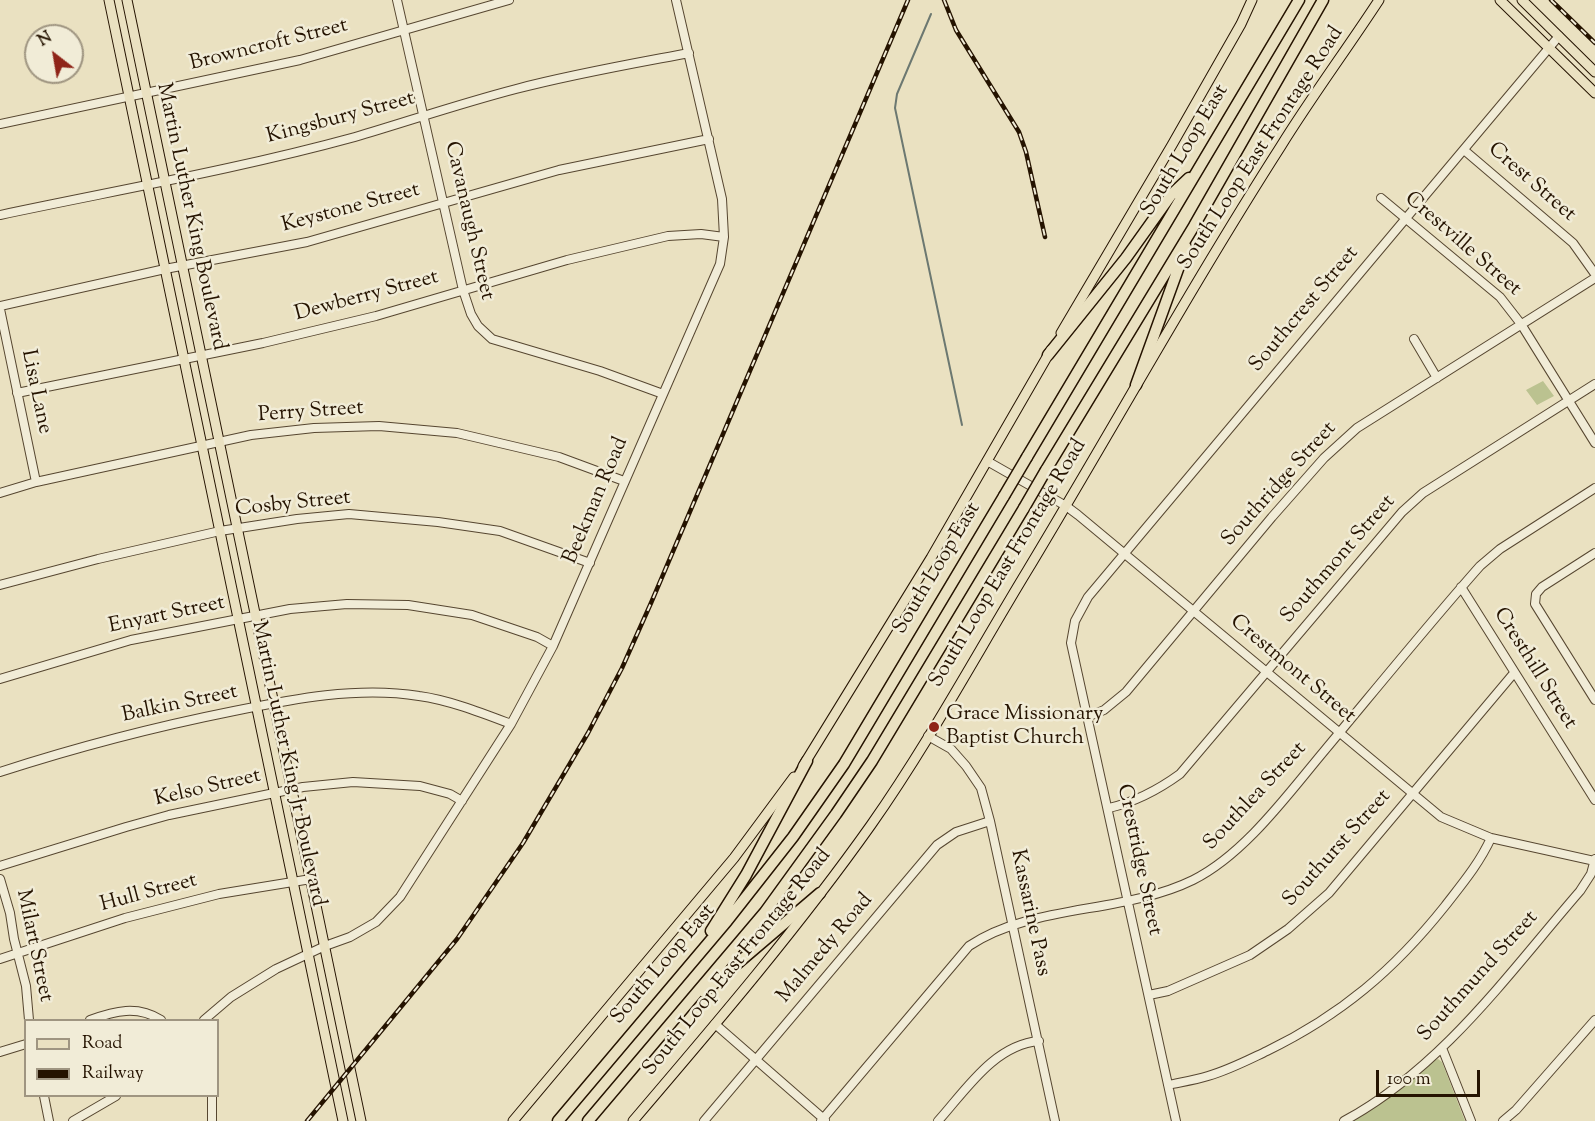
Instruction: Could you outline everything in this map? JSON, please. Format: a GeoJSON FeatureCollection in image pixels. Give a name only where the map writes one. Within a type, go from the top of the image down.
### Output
{"type":"FeatureCollection","features":[{"type":"Feature","properties":{"kind":"highway","name":"South Loop East"},"geometry":{"type":"LineString","coordinates":[[558,1121],[689,967],[793,837],[844,764],[1299,0]]}},
{"type":"Feature","properties":{"kind":"highway","name":"South Loop East"},"geometry":{"type":"LineString","coordinates":[[588,1121],[765,912],[872,761],[1194,226],[1323,0]]}},
{"type":"Feature","properties":{"kind":"highway"},"geometry":{"type":"LineString","coordinates":[[1048,355],[1126,258],[1171,195],[1199,167]]}},
{"type":"Feature","properties":{"kind":"highway"},"geometry":{"type":"LineString","coordinates":[[1137,385],[1194,226]]}},
{"type":"Feature","properties":{"kind":"highway"},"geometry":{"type":"LineString","coordinates":[[689,967],[746,875],[807,761]]}},
{"type":"Feature","properties":{"kind":"highway"},"geometry":{"type":"LineString","coordinates":[[681,1011],[820,893]]}},
{"type":"Feature","properties":{"kind":"main road","name":"Martin Luther King Boulevard"},"geometry":{"type":"LineString","coordinates":[[109,0],[196,414]]}},
{"type":"Feature","properties":{"kind":"main road"},"geometry":{"type":"LineString","coordinates":[[513,1121],[734,858],[807,761],[931,558],[1204,89],[1252,0]]}},
{"type":"Feature","properties":{"kind":"main road","name":"South Loop East Frontage Road"},"geometry":{"type":"LineString","coordinates":[[633,1121],[715,1024],[872,824],[928,736],[1281,145],[1380,0]]}},
{"type":"Feature","properties":{"kind":"main road"},"geometry":{"type":"LineString","coordinates":[[1500,0],[1595,93]]}},
{"type":"Feature","properties":{"kind":"main road"},"geometry":{"type":"LineString","coordinates":[[1522,0],[1595,72]]}},
{"type":"Feature","properties":{"kind":"main road","name":"Martin Luther King Boulevard"},"geometry":{"type":"LineString","coordinates":[[127,3],[219,442]]}},
{"type":"Feature","properties":{"kind":"main road"},"geometry":{"type":"LineString","coordinates":[[111,10],[127,3]]}},
{"type":"Feature","properties":{"kind":"main road","name":"Martin Luther King Jr Boulevard"},"geometry":{"type":"LineString","coordinates":[[196,414],[344,1121]]}},
{"type":"Feature","properties":{"kind":"main road","name":"Martin Luther King Jr Boulevard"},"geometry":{"type":"LineString","coordinates":[[219,442],[360,1121]]}},
{"type":"Feature","properties":{"kind":"main road"},"geometry":{"type":"LineString","coordinates":[[332,1066],[348,1062]]}},
{"type":"Feature","properties":{"kind":"street","name":"Cavanaugh Street"},"geometry":{"type":"LineString","coordinates":[[397,0],[463,290],[471,314],[478,326],[492,339],[600,371],[663,394]]}},
{"type":"Feature","properties":{"kind":"street","name":"Browncroft Street"},"geometry":{"type":"LineString","coordinates":[[0,124],[300,60],[509,0]]}},
{"type":"Feature","properties":{"kind":"street","name":"Beekman Road"},"geometry":{"type":"LineString","coordinates":[[205,1019],[231,997],[276,969],[376,922],[400,897],[510,724],[553,646],[720,264],[724,237],[722,199],[676,0]]}},
{"type":"Feature","properties":{"kind":"street","name":"Southcrest Street"},"geometry":{"type":"LineString","coordinates":[[1082,609],[1088,597],[1559,36]]}},
{"type":"Feature","properties":{"kind":"street","name":"Kingsbury Street"},"geometry":{"type":"LineString","coordinates":[[0,215],[165,181],[355,136],[514,89],[586,72],[689,53]]}},
{"type":"Feature","properties":{"kind":"street","name":"Keystone Street"},"geometry":{"type":"LineString","coordinates":[[0,308],[165,269],[307,242],[559,170],[709,139]]}},
{"type":"Feature","properties":{"kind":"street","name":"Crest Street"},"geometry":{"type":"LineString","coordinates":[[1464,150],[1573,243],[1595,276]]}},
{"type":"Feature","properties":{"kind":"street","name":"Crestville Street"},"geometry":{"type":"LineString","coordinates":[[1381,198],[1500,297],[1521,324],[1595,443]]}},
{"type":"Feature","properties":{"kind":"street","name":"Dewberry Street"},"geometry":{"type":"LineString","coordinates":[[17,393],[201,356],[376,316],[567,260],[668,236],[701,234],[724,237]]}},
{"type":"Feature","properties":{"kind":"street","name":"Southridge Street"},"geometry":{"type":"LineString","coordinates":[[1087,717],[1104,710],[1126,692],[1324,458],[1357,428],[1595,276]]}},
{"type":"Feature","properties":{"kind":"street","name":"Lisa Lane"},"geometry":{"type":"LineString","coordinates":[[0,308],[36,482]]}},
{"type":"Feature","properties":{"kind":"street"},"geometry":{"type":"LineString","coordinates":[[1414,339],[1437,378]]}},
{"type":"Feature","properties":{"kind":"street","name":"Southmont Street"},"geometry":{"type":"LineString","coordinates":[[1109,808],[1155,792],[1180,774],[1402,512],[1423,493],[1595,384]]}},
{"type":"Feature","properties":{"kind":"street","name":"Perry Street"},"geometry":{"type":"LineString","coordinates":[[0,493],[36,482],[251,435],[314,428],[379,426],[457,433],[559,457],[624,481]]}},
{"type":"Feature","properties":{"kind":"street","name":"Crestmont Street"},"geometry":{"type":"LineString","coordinates":[[987,461],[1066,506],[1441,817],[1491,838],[1595,860]]}},
{"type":"Feature","properties":{"kind":"street","name":"Southlea Street"},"geometry":{"type":"LineString","coordinates":[[823,1120],[969,946],[987,934],[1013,926],[1158,894],[1215,868],[1235,852],[1480,566],[1500,549],[1595,488]]}},
{"type":"Feature","properties":{"kind":"street","name":"Cosby Street"},"geometry":{"type":"LineString","coordinates":[[0,585],[98,559],[220,531],[297,519],[349,514],[438,522],[500,531],[590,563]]}},
{"type":"Feature","properties":{"kind":"street"},"geometry":{"type":"LineString","coordinates":[[1595,553],[1542,587],[1536,594],[1535,604],[1595,700]]}},
{"type":"Feature","properties":{"kind":"street","name":"Cresthill Street"},"geometry":{"type":"LineString","coordinates":[[1461,587],[1595,800]]}},
{"type":"Feature","properties":{"kind":"street","name":"Enyart Street"},"geometry":{"type":"LineString","coordinates":[[0,679],[131,640],[290,609],[346,604],[408,605],[472,615],[537,637],[553,646]]}},
{"type":"Feature","properties":{"kind":"street","name":"Crestridge Street"},"geometry":{"type":"LineString","coordinates":[[1082,609],[1075,621],[1071,643],[1176,1121]]}},
{"type":"Feature","properties":{"kind":"street","name":"Southurst Street"},"geometry":{"type":"LineString","coordinates":[[1149,995],[1178,987],[1250,955],[1288,929],[1329,893],[1514,673]]}},
{"type":"Feature","properties":{"kind":"street","name":"Balkin Street"},"geometry":{"type":"LineString","coordinates":[[0,772],[72,749],[148,729],[257,707],[342,694],[419,696],[485,714],[510,724]]}},
{"type":"Feature","properties":{"kind":"street","name":"Kassarine Pass"},"geometry":{"type":"LineString","coordinates":[[928,736],[951,749],[981,788],[1055,1121]]}},
{"type":"Feature","properties":{"kind":"street","name":"Kelso Street"},"geometry":{"type":"LineString","coordinates":[[0,866],[126,826],[292,789],[353,782],[420,786],[450,794],[462,801]]}},
{"type":"Feature","properties":{"kind":"street","name":"Malmedy Road"},"geometry":{"type":"LineString","coordinates":[[704,1121],[937,845],[956,832],[990,821]]}},
{"type":"Feature","properties":{"kind":"street"},"geometry":{"type":"LineString","coordinates":[[1168,1085],[1208,1076],[1240,1064],[1304,1033],[1356,997],[1414,942],[1482,858],[1491,838]]}},
{"type":"Feature","properties":{"kind":"street","name":"Southmund Street"},"geometry":{"type":"LineString","coordinates":[[1344,1121],[1387,1094],[1442,1048],[1487,1001],[1580,891],[1592,874],[1595,860]]}},
{"type":"Feature","properties":{"kind":"street","name":"Milart Street"},"geometry":{"type":"LineString","coordinates":[[0,879],[10,913],[28,996],[29,1019]]}},
{"type":"Feature","properties":{"kind":"street","name":"Hull Street"},"geometry":{"type":"LineString","coordinates":[[0,959],[125,918],[219,894],[311,879]]}},
{"type":"Feature","properties":{"kind":"street"},"geometry":{"type":"LineString","coordinates":[[93,1019],[112,1012],[124,1011],[147,1013],[159,1019]]}},
{"type":"Feature","properties":{"kind":"street"},"geometry":{"type":"LineString","coordinates":[[1503,1121],[1516,1110],[1595,1020]]}},
{"type":"Feature","properties":{"kind":"street"},"geometry":{"type":"LineString","coordinates":[[715,1024],[823,1120]]}},
{"type":"Feature","properties":{"kind":"street"},"geometry":{"type":"LineString","coordinates":[[938,1121],[986,1068],[1009,1050],[1029,1042],[1039,1041]]}},
{"type":"Feature","properties":{"kind":"street"},"geometry":{"type":"LineString","coordinates":[[0,1052],[24,1045]]}},
{"type":"Feature","properties":{"kind":"street"},"geometry":{"type":"LineString","coordinates":[[1442,1048],[1471,1121]]}},
{"type":"Feature","properties":{"kind":"street"},"geometry":{"type":"LineString","coordinates":[[44,1097],[49,1121]]}},
{"type":"Feature","properties":{"kind":"street"},"geometry":{"type":"LineString","coordinates":[[73,1121],[113,1097]]}},
{"type":"Feature","properties":{"kind":"street"},"geometry":{"type":"LineString","coordinates":[[212,1097],[212,1121]]}},
{"type":"Feature","properties":{"kind":"green space"},"geometry":{"type":"Polygon","coordinates":[[[1543,381],[1554,396],[1537,405],[1526,390],[1543,381]]]}},
{"type":"Feature","properties":{"kind":"green space"},"geometry":{"type":"Polygon","coordinates":[[[1438,1059],[1442,1062],[1465,1121],[1352,1121],[1398,1090],[1438,1059]]]}},
{"type":"Feature","properties":{"kind":"waterway"},"geometry":{"type":"LineString","coordinates":[[931,14],[897,94],[895,108],[962,425]]}},
{"type":"Feature","properties":{"kind":"railway"},"geometry":{"type":"LineString","coordinates":[[307,1121],[457,939],[523,843],[588,733],[622,668],[651,603],[908,0]]}},
{"type":"Feature","properties":{"kind":"railway"},"geometry":{"type":"LineString","coordinates":[[944,0],[956,30],[1019,132],[1026,152],[1045,237]]}},
{"type":"Feature","properties":{"kind":"railway"},"geometry":{"type":"LineString","coordinates":[[1551,0],[1595,43]]}},
{"type":"Feature","properties":{"kind":"place","name":"Grace Missionary Baptist Church"},"geometry":{"type":"Point","coordinates":[934,727]}}]}
